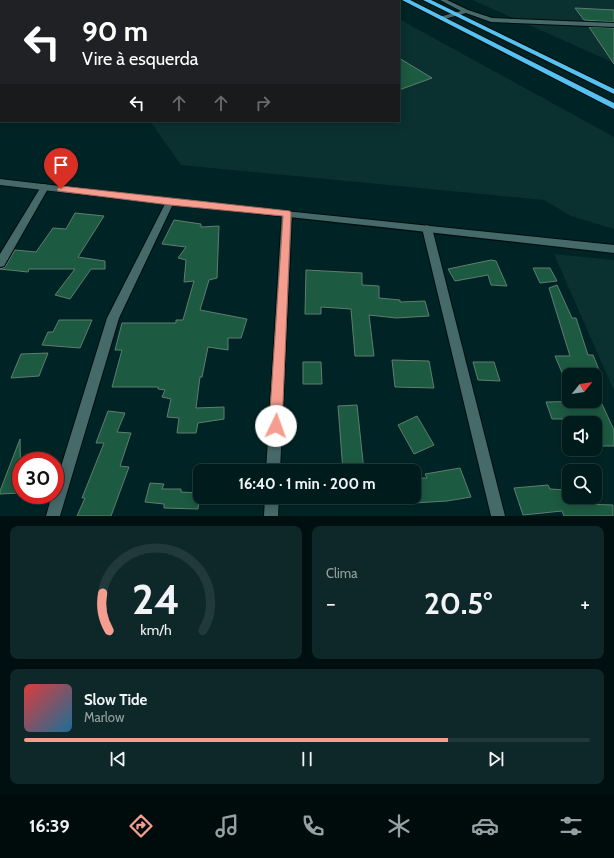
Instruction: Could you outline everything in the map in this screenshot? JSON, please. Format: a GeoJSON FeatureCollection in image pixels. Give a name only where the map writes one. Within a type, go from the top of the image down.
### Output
{"type":"FeatureCollection","features":[{"type":"Feature","properties":{"kind":"highway"},"geometry":{"type":"LineString","coordinates":[[405,0],[614,106]]}},
{"type":"Feature","properties":{"kind":"highway"},"geometry":{"type":"LineString","coordinates":[[426,0],[614,92]]}},
{"type":"Feature","properties":{"kind":"street"},"geometry":{"type":"LineString","coordinates":[[443,0],[466,11],[491,20],[614,25]]}},
{"type":"Feature","properties":{"kind":"street"},"geometry":{"type":"LineString","coordinates":[[440,18],[466,11]]}},
{"type":"Feature","properties":{"kind":"street"},"geometry":{"type":"LineString","coordinates":[[0,182],[170,202],[287,213],[614,249]]}},
{"type":"Feature","properties":{"kind":"street"},"geometry":{"type":"LineString","coordinates":[[0,263],[45,187]]}},
{"type":"Feature","properties":{"kind":"street"},"geometry":{"type":"LineString","coordinates":[[53,516],[113,318],[170,202]]}},
{"type":"Feature","properties":{"kind":"street"},"geometry":{"type":"LineString","coordinates":[[273,464],[287,213]]}},
{"type":"Feature","properties":{"kind":"street"},"geometry":{"type":"LineString","coordinates":[[427,228],[498,516]]}},
{"type":"Feature","properties":{"kind":"street"},"geometry":{"type":"LineString","coordinates":[[271,516],[272,504]]}},
{"type":"Feature","properties":{"kind":"shaded area"},"geometry":{"type":"Polygon","coordinates":[[[472,0],[614,0],[614,63],[518,20],[472,0]]]}},
{"type":"Feature","properties":{"kind":"shaded area"},"geometry":{"type":"Polygon","coordinates":[[[400,20],[614,137],[614,229],[571,216],[544,200],[181,165],[151,122],[400,122],[400,20]]]}},
{"type":"Feature","properties":{"kind":"shaded area"},"geometry":{"type":"Polygon","coordinates":[[[554,254],[614,260],[614,391],[554,254]]]}},
{"type":"Feature","properties":{"kind":"building"},"geometry":{"type":"Polygon","coordinates":[[[575,8],[614,10],[614,22],[584,20],[575,8]]]}},
{"type":"Feature","properties":{"kind":"building"},"geometry":{"type":"Polygon","coordinates":[[[589,27],[614,28],[614,64],[589,27]]]}},
{"type":"Feature","properties":{"kind":"building"},"geometry":{"type":"Polygon","coordinates":[[[400,59],[432,78],[400,90],[400,59]]]}},
{"type":"Feature","properties":{"kind":"building"},"geometry":{"type":"Polygon","coordinates":[[[75,213],[104,216],[78,257],[105,261],[105,269],[91,269],[70,299],[55,295],[75,269],[29,269],[28,272],[0,269],[5,267],[15,250],[36,252],[53,228],[66,229],[75,213]]]}},
{"type":"Feature","properties":{"kind":"building"},"geometry":{"type":"Polygon","coordinates":[[[174,220],[201,224],[201,227],[219,226],[217,278],[209,280],[200,310],[247,319],[241,338],[228,338],[228,350],[208,347],[202,377],[200,377],[196,408],[224,407],[224,419],[198,423],[196,433],[177,433],[179,418],[167,417],[171,399],[162,397],[165,390],[158,389],[158,387],[112,387],[122,350],[115,350],[122,323],[176,323],[176,320],[183,320],[194,281],[184,282],[186,260],[178,258],[186,247],[162,244],[174,220]]]}},
{"type":"Feature","properties":{"kind":"building"},"geometry":{"type":"Polygon","coordinates":[[[491,260],[496,261],[507,286],[491,285],[488,275],[455,281],[448,269],[491,260]]]}},
{"type":"Feature","properties":{"kind":"building"},"geometry":{"type":"Polygon","coordinates":[[[533,268],[550,268],[557,281],[540,283],[533,268]]]}},
{"type":"Feature","properties":{"kind":"building"},"geometry":{"type":"Polygon","coordinates":[[[306,270],[362,273],[362,285],[379,286],[379,298],[400,300],[400,302],[425,301],[429,316],[396,318],[369,315],[374,356],[355,356],[351,309],[321,307],[321,314],[305,314],[306,270]]]}},
{"type":"Feature","properties":{"kind":"building"},"geometry":{"type":"Polygon","coordinates":[[[557,285],[572,318],[576,318],[588,355],[593,355],[598,368],[562,368],[562,373],[555,356],[570,356],[549,288],[557,285]]]}},
{"type":"Feature","properties":{"kind":"building"},"geometry":{"type":"Polygon","coordinates":[[[59,320],[92,320],[80,348],[42,345],[48,332],[53,332],[59,320]]]}},
{"type":"Feature","properties":{"kind":"building"},"geometry":{"type":"Polygon","coordinates":[[[48,353],[39,376],[11,378],[21,354],[48,353]]]}},
{"type":"Feature","properties":{"kind":"building"},"geometry":{"type":"Polygon","coordinates":[[[392,360],[429,361],[434,388],[395,387],[392,360]]]}},
{"type":"Feature","properties":{"kind":"building"},"geometry":{"type":"Polygon","coordinates":[[[303,362],[321,362],[322,384],[303,384],[303,362]]]}},
{"type":"Feature","properties":{"kind":"building"},"geometry":{"type":"Polygon","coordinates":[[[473,362],[494,362],[500,381],[478,380],[473,362]]]}},
{"type":"Feature","properties":{"kind":"building"},"geometry":{"type":"Polygon","coordinates":[[[546,402],[562,402],[562,408],[602,408],[602,404],[614,430],[614,446],[602,446],[602,416],[562,416],[562,419],[552,419],[546,402]]]}},
{"type":"Feature","properties":{"kind":"building"},"geometry":{"type":"Polygon","coordinates":[[[357,405],[363,464],[342,464],[338,406],[357,405]]]}},
{"type":"Feature","properties":{"kind":"building"},"geometry":{"type":"Polygon","coordinates":[[[108,411],[125,413],[117,432],[131,433],[120,466],[129,467],[111,516],[77,516],[85,498],[82,498],[104,443],[96,443],[108,411]]]}},
{"type":"Feature","properties":{"kind":"building"},"geometry":{"type":"Polygon","coordinates":[[[417,416],[434,445],[414,454],[398,425],[417,416]]]}},
{"type":"Feature","properties":{"kind":"building"},"geometry":{"type":"Polygon","coordinates":[[[20,439],[20,452],[15,452],[20,439]]]}},
{"type":"Feature","properties":{"kind":"building"},"geometry":{"type":"Polygon","coordinates":[[[12,460],[12,493],[0,494],[12,460]]]}},
{"type":"Feature","properties":{"kind":"building"},"geometry":{"type":"Polygon","coordinates":[[[460,468],[471,497],[447,501],[421,503],[421,478],[427,478],[425,474],[460,468]]]}},
{"type":"Feature","properties":{"kind":"building"},"geometry":{"type":"Polygon","coordinates":[[[150,483],[164,484],[162,489],[181,489],[181,492],[193,493],[193,504],[199,504],[198,509],[164,508],[164,504],[145,502],[150,483]]]}},
{"type":"Feature","properties":{"kind":"building"},"geometry":{"type":"Polygon","coordinates":[[[548,485],[550,489],[562,490],[562,504],[613,505],[613,516],[564,516],[562,511],[523,515],[514,488],[548,485]]]}},
{"type":"Feature","properties":{"kind":"route"},"geometry":{"type":"LineString","coordinates":[[61,189],[170,202],[287,213],[276,426]]}}]}
